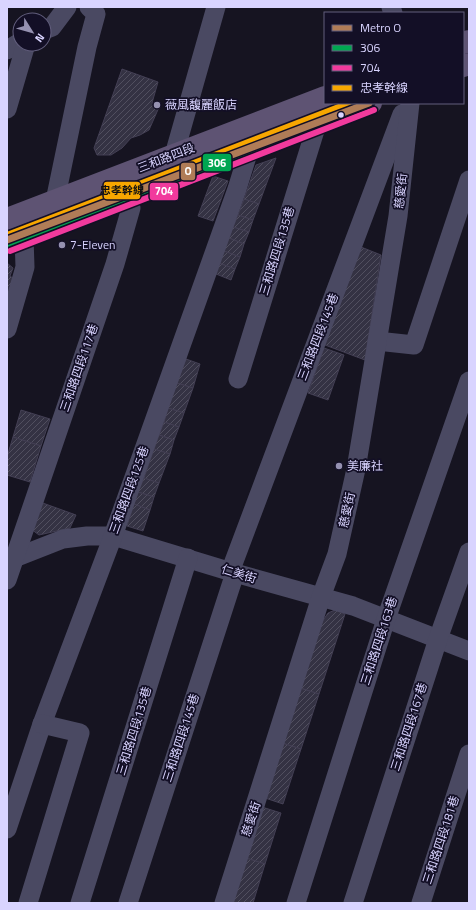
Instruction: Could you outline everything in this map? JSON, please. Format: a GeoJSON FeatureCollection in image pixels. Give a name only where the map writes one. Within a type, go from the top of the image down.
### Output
{"type":"FeatureCollection","features":[{"type":"Feature","properties":{"kind":"main road","name":"三和路四段"},"geometry":{"type":"LineString","coordinates":[[7,219],[324,96]]}},
{"type":"Feature","properties":{"kind":"main road","name":"三和路四段"},"geometry":{"type":"LineString","coordinates":[[16,241],[368,104]]}},
{"type":"Feature","properties":{"kind":"street"},"geometry":{"type":"LineString","coordinates":[[52,27],[67,7]]}},
{"type":"Feature","properties":{"kind":"street"},"geometry":{"type":"LineString","coordinates":[[55,201],[87,47],[96,14],[89,7]]}},
{"type":"Feature","properties":{"kind":"street"},"geometry":{"type":"LineString","coordinates":[[174,155],[216,7]]}},
{"type":"Feature","properties":{"kind":"street"},"geometry":{"type":"LineString","coordinates":[[7,109],[24,52]]}},
{"type":"Feature","properties":{"kind":"street","name":"三和路四段145巷"},"geometry":{"type":"LineString","coordinates":[[128,903],[233,572],[406,104]]}},
{"type":"Feature","properties":{"kind":"street","name":"慈愛街"},"geometry":{"type":"LineString","coordinates":[[224,903],[321,597],[337,554],[348,508],[356,469],[398,216],[410,104]]}},
{"type":"Feature","properties":{"kind":"street","name":"三和路四段135巷"},"geometry":{"type":"LineString","coordinates":[[238,379],[318,124]]}},
{"type":"Feature","properties":{"kind":"street","name":"三和路四段125巷"},"geometry":{"type":"LineString","coordinates":[[7,829],[42,724],[113,536],[237,189],[249,150]]}},
{"type":"Feature","properties":{"kind":"street","name":"三和路四段117巷"},"geometry":{"type":"LineString","coordinates":[[7,580],[10,560],[115,264],[131,208],[118,177]]}},
{"type":"Feature","properties":{"kind":"street"},"geometry":{"type":"LineString","coordinates":[[377,342],[414,345],[469,180]]}},
{"type":"Feature","properties":{"kind":"street"},"geometry":{"type":"LineString","coordinates":[[7,329],[25,267],[16,241]]}},
{"type":"Feature","properties":{"kind":"street","name":"三和路四段163巷"},"geometry":{"type":"LineString","coordinates":[[296,903],[386,619],[469,381]]}},
{"type":"Feature","properties":{"kind":"street","name":"仁美街"},"geometry":{"type":"LineString","coordinates":[[10,560],[63,539],[87,536],[113,536],[353,606],[469,651]]}},
{"type":"Feature","properties":{"kind":"street","name":"三和路四段167巷"},"geometry":{"type":"LineString","coordinates":[[353,903],[438,639],[469,552]]}},
{"type":"Feature","properties":{"kind":"street","name":"三和路四段135巷"},"geometry":{"type":"LineString","coordinates":[[80,903],[188,558]]}},
{"type":"Feature","properties":{"kind":"street"},"geometry":{"type":"LineString","coordinates":[[28,903],[80,733],[42,724]]}},
{"type":"Feature","properties":{"kind":"street","name":"三和路四段181巷"},"geometry":{"type":"LineString","coordinates":[[421,903],[469,754]]}},
{"type":"Feature","properties":{"kind":"building"},"geometry":{"type":"Polygon","coordinates":[[[122,69],[158,82],[152,103],[160,105],[149,130],[131,138],[122,148],[111,155],[97,155],[94,148],[122,69]]]}},
{"type":"Feature","properties":{"kind":"building"},"geometry":{"type":"Polygon","coordinates":[[[276,158],[259,204],[244,199],[256,165],[276,158]]]}},
{"type":"Feature","properties":{"kind":"building"},"geometry":{"type":"Polygon","coordinates":[[[213,176],[228,181],[213,221],[198,216],[213,176]]]}},
{"type":"Feature","properties":{"kind":"building"},"geometry":{"type":"Polygon","coordinates":[[[244,199],[259,204],[253,220],[238,215],[244,199]]]}},
{"type":"Feature","properties":{"kind":"building"},"geometry":{"type":"Polygon","coordinates":[[[238,215],[253,220],[249,232],[233,227],[238,215]]]}},
{"type":"Feature","properties":{"kind":"building"},"geometry":{"type":"Polygon","coordinates":[[[233,227],[249,232],[244,244],[229,238],[233,227]]]}},
{"type":"Feature","properties":{"kind":"building"},"geometry":{"type":"Polygon","coordinates":[[[229,238],[244,244],[240,257],[224,251],[229,238]]]}},
{"type":"Feature","properties":{"kind":"building"},"geometry":{"type":"Polygon","coordinates":[[[361,247],[381,255],[365,360],[325,345],[361,247]]]}},
{"type":"Feature","properties":{"kind":"building"},"geometry":{"type":"Polygon","coordinates":[[[224,251],[240,257],[235,269],[219,263],[224,251]]]}},
{"type":"Feature","properties":{"kind":"building"},"geometry":{"type":"Polygon","coordinates":[[[7,263],[13,268],[10,276],[14,279],[7,301],[7,263]]]}},
{"type":"Feature","properties":{"kind":"building"},"geometry":{"type":"Polygon","coordinates":[[[219,263],[235,269],[231,280],[216,274],[219,263]]]}},
{"type":"Feature","properties":{"kind":"building"},"geometry":{"type":"Polygon","coordinates":[[[324,348],[344,355],[328,400],[308,393],[324,348]]]}},
{"type":"Feature","properties":{"kind":"building"},"geometry":{"type":"Polygon","coordinates":[[[186,359],[200,364],[193,388],[177,383],[186,359]]]}},
{"type":"Feature","properties":{"kind":"building"},"geometry":{"type":"Polygon","coordinates":[[[177,383],[193,388],[184,413],[168,408],[177,383]]]}},
{"type":"Feature","properties":{"kind":"building"},"geometry":{"type":"Polygon","coordinates":[[[168,408],[184,413],[179,427],[164,422],[168,408]]]}},
{"type":"Feature","properties":{"kind":"building"},"geometry":{"type":"Polygon","coordinates":[[[21,410],[50,419],[41,446],[13,437],[21,410]]]}},
{"type":"Feature","properties":{"kind":"building"},"geometry":{"type":"Polygon","coordinates":[[[164,422],[179,427],[174,440],[159,435],[164,422]]]}},
{"type":"Feature","properties":{"kind":"building"},"geometry":{"type":"Polygon","coordinates":[[[159,435],[174,440],[170,454],[154,449],[159,435]]]}},
{"type":"Feature","properties":{"kind":"building"},"geometry":{"type":"Polygon","coordinates":[[[13,437],[41,446],[30,482],[7,475],[7,457],[13,437]]]}},
{"type":"Feature","properties":{"kind":"building"},"geometry":{"type":"Polygon","coordinates":[[[154,449],[170,454],[159,483],[144,478],[154,449]]]}},
{"type":"Feature","properties":{"kind":"building"},"geometry":{"type":"Polygon","coordinates":[[[144,478],[159,483],[154,497],[138,492],[144,478]]]}},
{"type":"Feature","properties":{"kind":"building"},"geometry":{"type":"Polygon","coordinates":[[[138,492],[154,497],[150,510],[134,504],[138,492]]]}},
{"type":"Feature","properties":{"kind":"building"},"geometry":{"type":"Polygon","coordinates":[[[40,502],[76,515],[70,528],[39,535],[31,529],[40,502]]]}},
{"type":"Feature","properties":{"kind":"building"},"geometry":{"type":"Polygon","coordinates":[[[134,504],[150,510],[143,531],[127,526],[134,504]]]}},
{"type":"Feature","properties":{"kind":"building"},"geometry":{"type":"Polygon","coordinates":[[[335,610],[345,614],[319,694],[300,688],[322,622],[328,613],[335,610]]]}},
{"type":"Feature","properties":{"kind":"building"},"geometry":{"type":"Polygon","coordinates":[[[300,688],[319,694],[301,749],[282,743],[300,688]]]}},
{"type":"Feature","properties":{"kind":"building"},"geometry":{"type":"Polygon","coordinates":[[[282,743],[301,749],[283,804],[265,798],[282,743]]]}},
{"type":"Feature","properties":{"kind":"building"},"geometry":{"type":"Polygon","coordinates":[[[262,807],[281,813],[265,864],[246,858],[262,807]]]}},
{"type":"Feature","properties":{"kind":"building"},"geometry":{"type":"Polygon","coordinates":[[[246,858],[265,864],[253,903],[232,903],[246,858]]]}},
{"type":"Feature","properties":{"kind":"metro line","name":"O"},"geometry":{"type":"LineString","coordinates":[[7,240],[366,104]]}},
{"type":"Feature","properties":{"kind":"transit line","name":"忠孝幹線"},"geometry":{"type":"LineString","coordinates":[[7,235],[346,104]]}},
{"type":"Feature","properties":{"kind":"transit line","name":"306"},"geometry":{"type":"LineString","coordinates":[[7,244],[368,104]]}},
{"type":"Feature","properties":{"kind":"transit line","name":"704"},"geometry":{"type":"LineString","coordinates":[[10,251],[374,110]]}},
{"type":"Feature","properties":{"kind":"place","name":"薇風馥麗飯店"},"geometry":{"type":"Point","coordinates":[157,105]}},
{"type":"Feature","properties":{"kind":"place","name":"7-Eleven"},"geometry":{"type":"Point","coordinates":[62,245]}},
{"type":"Feature","properties":{"kind":"place","name":"美廉社"},"geometry":{"type":"Point","coordinates":[339,466]}}]}
